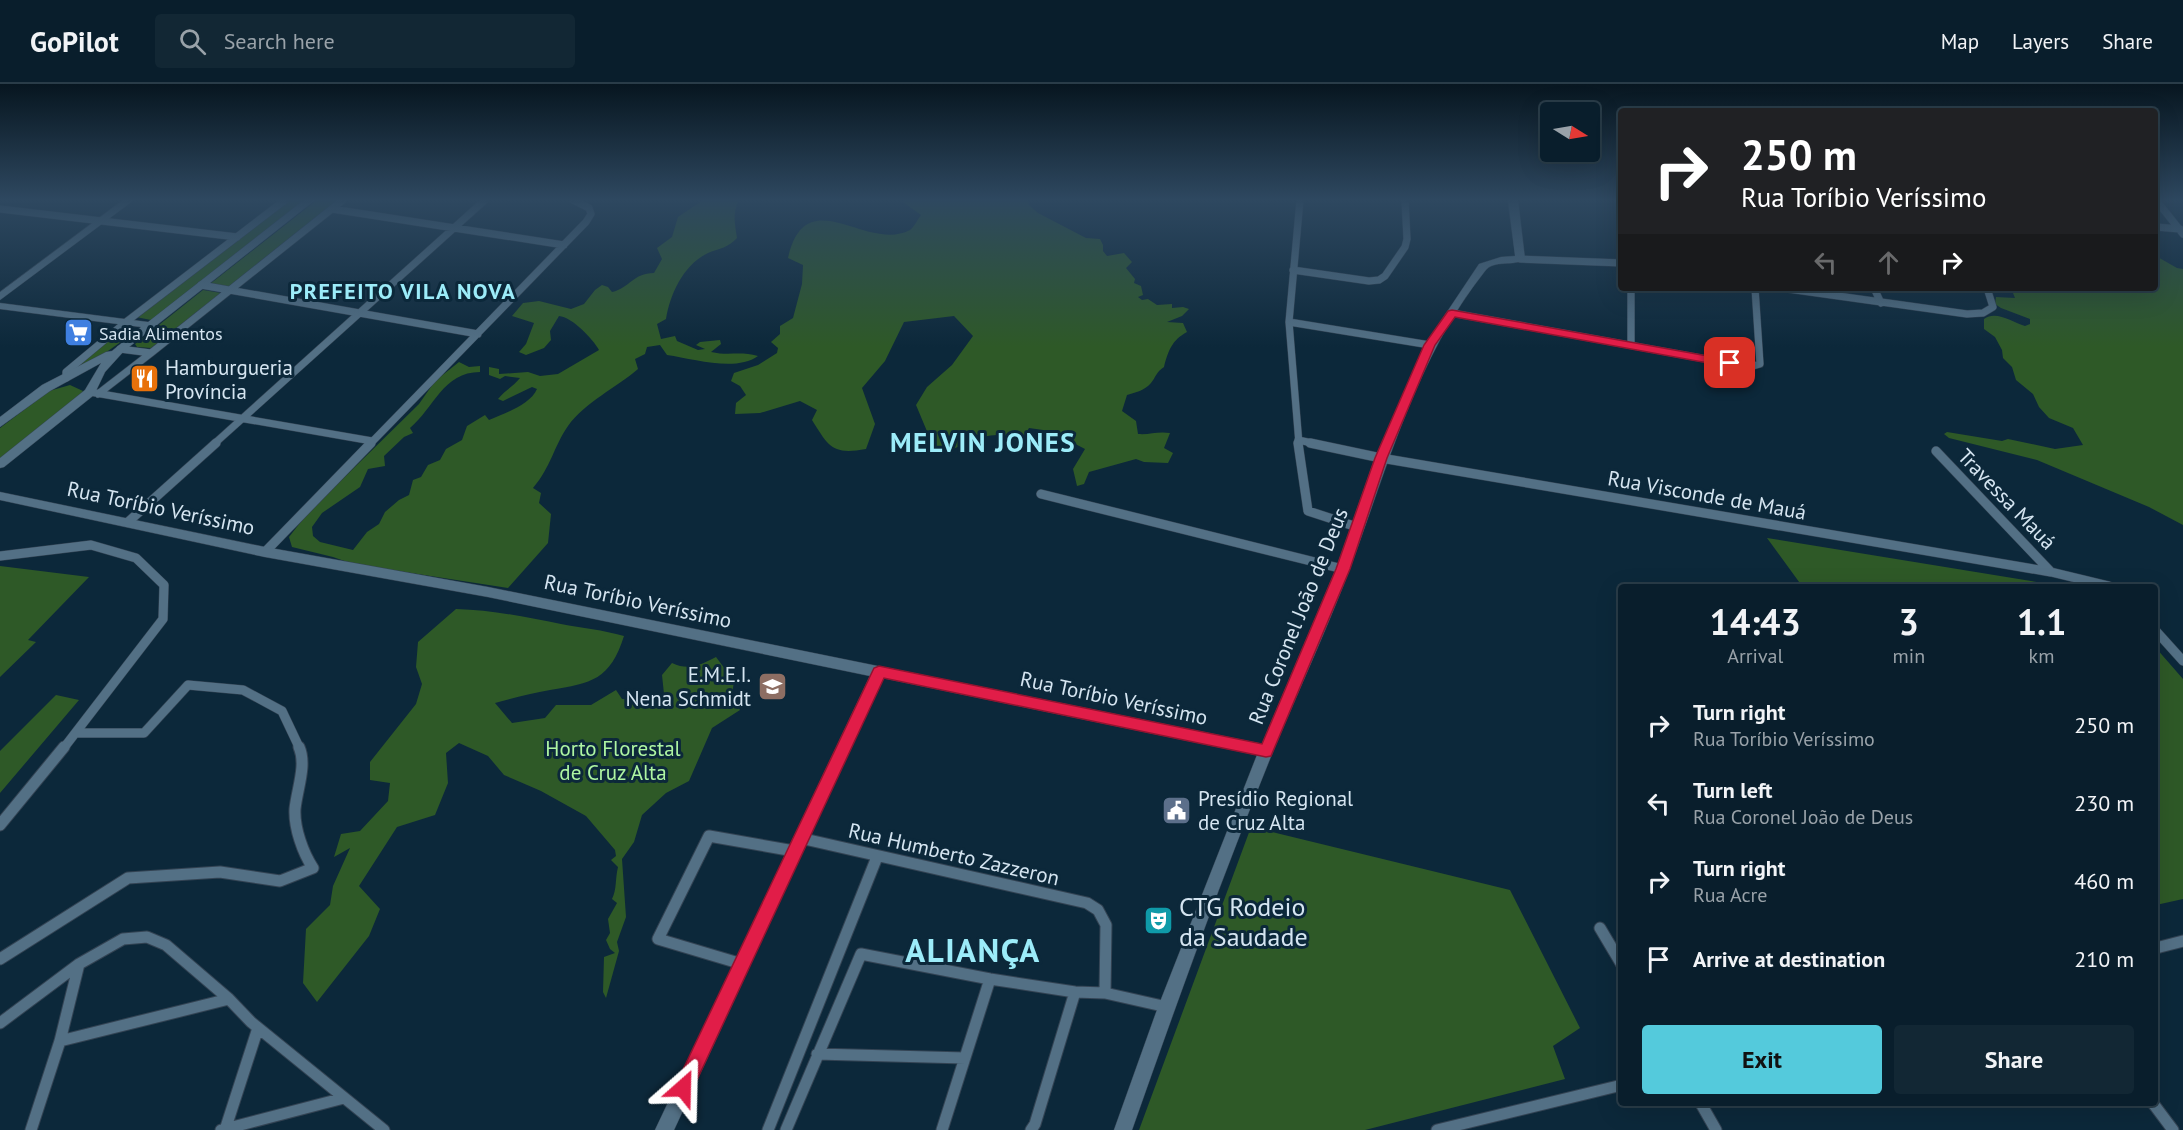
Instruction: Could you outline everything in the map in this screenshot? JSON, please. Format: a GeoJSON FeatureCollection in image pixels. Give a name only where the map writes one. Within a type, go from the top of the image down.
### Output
{"type":"FeatureCollection","features":[{"type":"Feature","properties":{"kind":"street"},"geometry":{"type":"LineString","coordinates":[[0,297],[65,249]]}},
{"type":"Feature","properties":{"kind":"street"},"geometry":{"type":"LineString","coordinates":[[66,378],[66,372],[126,322],[222,249]]}},
{"type":"Feature","properties":{"kind":"street"},"geometry":{"type":"LineString","coordinates":[[94,390],[100,371],[120,349],[247,249]]}},
{"type":"Feature","properties":{"kind":"street"},"geometry":{"type":"LineString","coordinates":[[0,464],[94,390],[151,353],[282,249]]}},
{"type":"Feature","properties":{"kind":"street"},"geometry":{"type":"LineString","coordinates":[[128,522],[430,249]]}},
{"type":"Feature","properties":{"kind":"street"},"geometry":{"type":"LineString","coordinates":[[265,552],[560,249]]}},
{"type":"Feature","properties":{"kind":"street"},"geometry":{"type":"LineString","coordinates":[[1295,249],[1289,322],[1299,441],[1308,511],[1357,527]]}},
{"type":"Feature","properties":{"kind":"street"},"geometry":{"type":"LineString","coordinates":[[1293,270],[1368,281],[1378,280],[1385,276],[1404,249]]}},
{"type":"Feature","properties":{"kind":"street"},"geometry":{"type":"LineString","coordinates":[[1519,249],[1520,259],[1618,263]]}},
{"type":"Feature","properties":{"kind":"street","name":"Rua Coronel João de Deus"},"geometry":{"type":"LineString","coordinates":[[1123,1130],[1167,1007],[1266,751],[1343,569],[1381,458],[1430,345],[1483,266],[1501,260],[1520,259]]}},
{"type":"Feature","properties":{"kind":"street"},"geometry":{"type":"LineString","coordinates":[[201,285],[478,334]]}},
{"type":"Feature","properties":{"kind":"street"},"geometry":{"type":"LineString","coordinates":[[1631,291],[1631,345]]}},
{"type":"Feature","properties":{"kind":"street"},"geometry":{"type":"LineString","coordinates":[[1452,313],[1750,367],[1760,363],[1755,291]]}},
{"type":"Feature","properties":{"kind":"street"},"geometry":{"type":"LineString","coordinates":[[1801,291],[1967,314],[1983,313],[1992,308],[1988,291]]}},
{"type":"Feature","properties":{"kind":"street"},"geometry":{"type":"LineString","coordinates":[[1875,291],[1881,303]]}},
{"type":"Feature","properties":{"kind":"street"},"geometry":{"type":"LineString","coordinates":[[0,306],[149,325]]}},
{"type":"Feature","properties":{"kind":"street"},"geometry":{"type":"LineString","coordinates":[[1289,322],[1430,345]]}},
{"type":"Feature","properties":{"kind":"street"},"geometry":{"type":"LineString","coordinates":[[0,423],[46,388],[120,349],[151,353]]}},
{"type":"Feature","properties":{"kind":"street"},"geometry":{"type":"LineString","coordinates":[[66,378],[94,390],[372,441]]}},
{"type":"Feature","properties":{"kind":"street","name":"Rua Visconde de Mauá"},"geometry":{"type":"LineString","coordinates":[[1299,441],[1381,458],[2051,572],[2101,584]]}},
{"type":"Feature","properties":{"kind":"street","name":"Travessa Mauá"},"geometry":{"type":"LineString","coordinates":[[1936,451],[2051,572]]}},
{"type":"Feature","properties":{"kind":"street"},"geometry":{"type":"LineString","coordinates":[[1041,494],[1343,569]]}},
{"type":"Feature","properties":{"kind":"street","name":"Rua Toríbio Veríssimo"},"geometry":{"type":"LineString","coordinates":[[0,496],[265,552],[488,592],[1266,751]]}},
{"type":"Feature","properties":{"kind":"street"},"geometry":{"type":"LineString","coordinates":[[0,556],[91,545],[136,558],[164,585],[163,619],[76,733],[0,825]]}},
{"type":"Feature","properties":{"kind":"street"},"geometry":{"type":"LineString","coordinates":[[2158,633],[2183,661]]}},
{"type":"Feature","properties":{"kind":"street"},"geometry":{"type":"LineString","coordinates":[[664,1130],[879,672]]}},
{"type":"Feature","properties":{"kind":"street"},"geometry":{"type":"LineString","coordinates":[[0,959],[128,878],[220,872],[280,881],[313,868],[304,855],[296,812],[303,756],[282,711],[243,690],[188,685],[144,733],[76,733]]}},
{"type":"Feature","properties":{"kind":"street","name":"Rua Humberto Zazzeron"},"geometry":{"type":"LineString","coordinates":[[742,963],[658,939],[709,836],[797,845],[877,857],[1088,903],[1098,910],[1106,925],[1105,993]]}},
{"type":"Feature","properties":{"kind":"street"},"geometry":{"type":"LineString","coordinates":[[768,1130],[877,857]]}},
{"type":"Feature","properties":{"kind":"street"},"geometry":{"type":"LineString","coordinates":[[1600,928],[1618,958]]}},
{"type":"Feature","properties":{"kind":"street"},"geometry":{"type":"LineString","coordinates":[[0,1023],[79,964],[123,939],[147,937],[166,945],[229,999],[258,1028],[384,1130]]}},
{"type":"Feature","properties":{"kind":"street"},"geometry":{"type":"LineString","coordinates":[[2158,947],[2183,941]]}},
{"type":"Feature","properties":{"kind":"street"},"geometry":{"type":"LineString","coordinates":[[786,1130],[861,954],[990,979],[1075,992],[1105,993],[1167,1007]]}},
{"type":"Feature","properties":{"kind":"street"},"geometry":{"type":"LineString","coordinates":[[31,1130],[60,1041],[79,964]]}},
{"type":"Feature","properties":{"kind":"street"},"geometry":{"type":"LineString","coordinates":[[942,1130],[990,979]]}},
{"type":"Feature","properties":{"kind":"street"},"geometry":{"type":"LineString","coordinates":[[1031,1130],[1035,1124],[1075,992]]}},
{"type":"Feature","properties":{"kind":"street"},"geometry":{"type":"LineString","coordinates":[[60,1041],[229,999]]}},
{"type":"Feature","properties":{"kind":"street"},"geometry":{"type":"LineString","coordinates":[[224,1130],[258,1028]]}},
{"type":"Feature","properties":{"kind":"street"},"geometry":{"type":"LineString","coordinates":[[817,1054],[965,1058]]}},
{"type":"Feature","properties":{"kind":"street"},"geometry":{"type":"LineString","coordinates":[[1437,1130],[1618,1086]]}},
{"type":"Feature","properties":{"kind":"street"},"geometry":{"type":"LineString","coordinates":[[224,1130],[344,1098]]}},
{"type":"Feature","properties":{"kind":"street"},"geometry":{"type":"LineString","coordinates":[[1702,1106],[1716,1130]]}},
{"type":"Feature","properties":{"kind":"street"},"geometry":{"type":"LineString","coordinates":[[2155,1106],[2173,1130]]}},
{"type":"Feature","properties":{"kind":"green space"},"geometry":{"type":"Polygon","coordinates":[[[226,249],[242,249],[151,320],[136,317],[226,249]]]}},
{"type":"Feature","properties":{"kind":"green space"},"geometry":{"type":"Polygon","coordinates":[[[255,249],[276,249],[228,287],[210,284],[255,249]]]}},
{"type":"Feature","properties":{"kind":"green space"},"geometry":{"type":"Polygon","coordinates":[[[657,249],[719,249],[699,258],[685,272],[675,290],[666,319],[657,324],[661,339],[675,336],[677,341],[698,350],[705,349],[696,345],[700,342],[720,340],[721,344],[711,352],[758,356],[738,363],[714,363],[667,355],[660,345],[647,347],[645,354],[635,359],[638,369],[592,402],[575,417],[563,434],[544,472],[533,488],[541,493],[539,503],[551,514],[548,543],[508,588],[353,564],[292,547],[289,537],[307,514],[419,404],[435,381],[459,362],[469,367],[480,366],[480,372],[467,374],[448,384],[410,428],[413,433],[404,437],[384,456],[385,466],[368,469],[360,487],[322,513],[312,527],[313,536],[320,542],[353,550],[367,532],[379,524],[385,512],[409,495],[413,480],[421,477],[428,465],[440,460],[446,449],[462,440],[467,426],[485,415],[489,420],[516,408],[534,395],[537,389],[532,387],[503,401],[498,399],[520,378],[505,376],[500,379],[489,375],[489,367],[499,369],[499,374],[528,372],[540,376],[558,374],[599,350],[582,329],[570,320],[559,316],[550,331],[551,340],[544,348],[526,355],[519,352],[526,344],[534,323],[512,316],[523,303],[539,301],[571,309],[584,304],[602,285],[608,287],[612,292],[641,275],[654,273],[662,259],[657,249]]]}},
{"type":"Feature","properties":{"kind":"green space"},"geometry":{"type":"Polygon","coordinates":[[[792,249],[1103,249],[1107,256],[1124,253],[1132,262],[1126,268],[1135,279],[1134,283],[1141,286],[1143,295],[1138,297],[1142,300],[1148,299],[1157,305],[1172,304],[1172,308],[1189,309],[1182,316],[1167,322],[1183,323],[1187,332],[1174,342],[1164,367],[1151,383],[1143,390],[1127,395],[1122,411],[1136,421],[1138,434],[1170,433],[1164,448],[1173,453],[1168,463],[1144,462],[1136,459],[1089,472],[1084,484],[1077,486],[1073,469],[1085,449],[1050,431],[1029,428],[1020,443],[1002,435],[992,435],[973,440],[944,453],[934,448],[916,405],[927,387],[952,365],[973,336],[954,316],[904,322],[885,361],[862,388],[875,424],[866,449],[846,451],[833,447],[812,420],[817,410],[800,401],[760,413],[735,414],[736,403],[746,395],[740,386],[731,381],[734,373],[758,365],[777,353],[778,348],[771,342],[780,334],[780,326],[793,318],[802,284],[803,265],[788,258],[792,249]]]}},
{"type":"Feature","properties":{"kind":"green space"},"geometry":{"type":"Polygon","coordinates":[[[2158,257],[2183,269],[2183,525],[2149,507],[2037,460],[1949,438],[1944,434],[1947,432],[2002,441],[2008,439],[2055,449],[2083,445],[2073,428],[2049,418],[2039,407],[2033,394],[2016,380],[2012,367],[2003,358],[2002,350],[1995,337],[1984,329],[1984,319],[1994,316],[2025,326],[2030,324],[2030,319],[1995,304],[1996,297],[2015,298],[2013,293],[2158,291],[2158,257]]]}},
{"type":"Feature","properties":{"kind":"green space"},"geometry":{"type":"Polygon","coordinates":[[[203,290],[221,293],[151,348],[137,347],[135,344],[203,290]]]}},
{"type":"Feature","properties":{"kind":"green space"},"geometry":{"type":"Polygon","coordinates":[[[125,327],[125,339],[98,358],[73,370],[125,327]]]}},
{"type":"Feature","properties":{"kind":"green space"},"geometry":{"type":"Polygon","coordinates":[[[70,385],[83,391],[81,396],[0,461],[0,428],[49,391],[70,385]]]}},
{"type":"Feature","properties":{"kind":"green space"},"geometry":{"type":"Polygon","coordinates":[[[1767,538],[2049,584],[1801,584],[1767,538]]]}},
{"type":"Feature","properties":{"kind":"green space"},"geometry":{"type":"Polygon","coordinates":[[[0,566],[89,577],[28,640],[36,642],[0,677],[0,566]]]}},
{"type":"Feature","properties":{"kind":"green space","name":"Horto Florestal de Cruz Alta"},"geometry":{"type":"Polygon","coordinates":[[[456,609],[509,614],[624,636],[619,651],[606,671],[598,677],[577,685],[495,703],[512,723],[545,718],[556,705],[591,705],[616,690],[622,699],[647,700],[664,694],[662,675],[672,663],[689,667],[700,665],[716,657],[734,681],[732,695],[740,710],[712,728],[689,781],[666,793],[642,815],[634,842],[622,859],[626,917],[617,942],[619,951],[606,998],[603,992],[604,957],[615,953],[610,949],[606,940],[610,933],[608,919],[617,903],[612,899],[618,867],[611,860],[616,856],[615,850],[586,816],[541,791],[504,775],[488,756],[459,743],[446,753],[448,783],[435,815],[397,827],[359,886],[380,909],[369,936],[317,1002],[303,983],[306,929],[330,905],[333,886],[350,848],[334,857],[341,834],[360,831],[388,801],[390,783],[370,780],[370,762],[416,704],[422,684],[416,667],[418,642],[456,609]]]}},
{"type":"Feature","properties":{"kind":"green space"},"geometry":{"type":"Polygon","coordinates":[[[2158,650],[2183,679],[2183,899],[2158,905],[2158,650]]]}},
{"type":"Feature","properties":{"kind":"green space"},"geometry":{"type":"Polygon","coordinates":[[[56,695],[79,700],[0,793],[0,751],[56,695]]]}},
{"type":"Feature","properties":{"kind":"green space"},"geometry":{"type":"Polygon","coordinates":[[[1251,827],[1510,890],[1580,1028],[1553,1046],[1565,1079],[1365,1130],[1139,1130],[1251,827]]]}},
{"type":"Feature","properties":{"kind":"place","name":"Sadia Alimentos"},"geometry":{"type":"Point","coordinates":[78,333]}},
{"type":"Feature","properties":{"kind":"place","name":"Hamburgueria Província"},"geometry":{"type":"Point","coordinates":[144,379]}},
{"type":"Feature","properties":{"kind":"place","name":"E.M.E.I. Nena Schmidt"},"geometry":{"type":"Point","coordinates":[772,686]}},
{"type":"Feature","properties":{"kind":"place","name":"Presídio Regional de Cruz Alta"},"geometry":{"type":"Point","coordinates":[1177,810]}},
{"type":"Feature","properties":{"kind":"place","name":"CTG Rodeio da Saudade"},"geometry":{"type":"Point","coordinates":[1158,921]}},
{"type":"Feature","properties":{"kind":"district","name":"PREFEITO VILA NOVA"},"geometry":{"type":"Point","coordinates":[403,291]}},
{"type":"Feature","properties":{"kind":"district","name":"MELVIN JONES"},"geometry":{"type":"Point","coordinates":[983,442]}},
{"type":"Feature","properties":{"kind":"district","name":"ALIANÇA"},"geometry":{"type":"Point","coordinates":[973,949]}},
{"type":"Feature","properties":{"kind":"route"},"geometry":{"type":"LineString","coordinates":[[683,1088],[879,672],[1266,751],[1343,569],[1381,458],[1430,345],[1452,313],[1730,363]]}}]}
